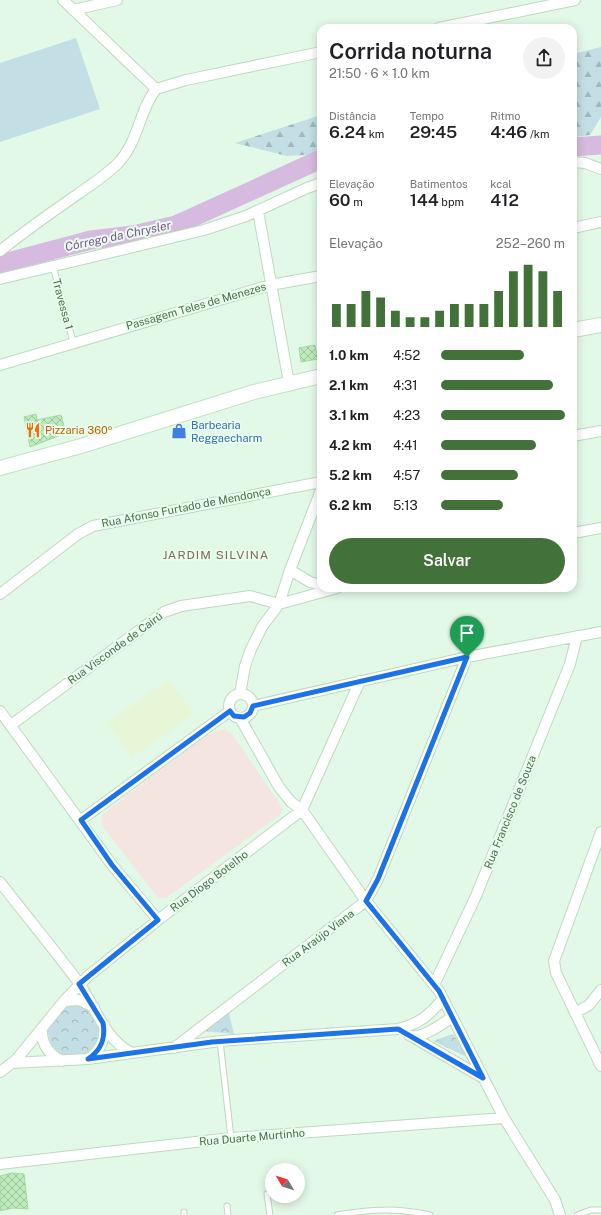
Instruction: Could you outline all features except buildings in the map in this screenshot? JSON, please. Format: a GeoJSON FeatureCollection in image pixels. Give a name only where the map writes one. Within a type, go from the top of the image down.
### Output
{"type":"FeatureCollection","features":[{"type":"Feature","properties":{"kind":"main road"},"geometry":{"type":"LineString","coordinates":[[577,329],[601,325]]}},
{"type":"Feature","properties":{"kind":"main road"},"geometry":{"type":"LineString","coordinates":[[0,468],[81,446],[289,383],[317,377]]}},
{"type":"Feature","properties":{"kind":"street"},"geometry":{"type":"LineString","coordinates":[[63,0],[156,89]]}},
{"type":"Feature","properties":{"kind":"street"},"geometry":{"type":"LineString","coordinates":[[73,10],[117,0]]}},
{"type":"Feature","properties":{"kind":"street"},"geometry":{"type":"LineString","coordinates":[[458,24],[575,0]]}},
{"type":"Feature","properties":{"kind":"street"},"geometry":{"type":"LineString","coordinates":[[0,251],[18,236],[98,179],[119,162],[130,147],[147,103],[156,89],[186,80],[317,53]]}},
{"type":"Feature","properties":{"kind":"street"},"geometry":{"type":"LineString","coordinates":[[577,162],[585,163],[601,169]]}},
{"type":"Feature","properties":{"kind":"street"},"geometry":{"type":"LineString","coordinates":[[0,279],[52,265],[176,238],[204,230],[258,211],[317,185]]}},
{"type":"Feature","properties":{"kind":"street"},"geometry":{"type":"LineString","coordinates":[[258,211],[270,285],[289,383]]}},
{"type":"Feature","properties":{"kind":"street"},"geometry":{"type":"LineString","coordinates":[[577,227],[601,222]]}},
{"type":"Feature","properties":{"kind":"street","name":"Passagem Teles de Menezes"},"geometry":{"type":"LineString","coordinates":[[0,365],[73,342],[270,285],[317,277]]}},
{"type":"Feature","properties":{"kind":"street"},"geometry":{"type":"LineString","coordinates":[[577,435],[601,431]]}},
{"type":"Feature","properties":{"kind":"street","name":"Rua Afonso Furtado de Mendonça"},"geometry":{"type":"LineString","coordinates":[[0,594],[78,534],[93,526],[317,483]]}},
{"type":"Feature","properties":{"kind":"street"},"geometry":{"type":"LineString","coordinates":[[240,694],[245,666],[251,649],[262,627],[279,604],[290,570],[317,500]]}},
{"type":"Feature","properties":{"kind":"street"},"geometry":{"type":"LineString","coordinates":[[577,532],[601,528]]}},
{"type":"Feature","properties":{"kind":"street"},"geometry":{"type":"LineString","coordinates":[[290,570],[310,582],[317,584]]}},
{"type":"Feature","properties":{"kind":"street"},"geometry":{"type":"LineString","coordinates":[[279,604],[321,592]]}},
{"type":"Feature","properties":{"kind":"street","name":"Rua Visconde de Cairú"},"geometry":{"type":"LineString","coordinates":[[11,726],[164,612],[181,606],[250,596],[279,604]]}},
{"type":"Feature","properties":{"kind":"street"},"geometry":{"type":"LineString","coordinates":[[253,706],[467,657],[601,632]]}},
{"type":"Feature","properties":{"kind":"street","name":"Rua Francisco de Souza"},"geometry":{"type":"LineString","coordinates":[[434,984],[476,896],[570,664],[578,636]]}},
{"type":"Feature","properties":{"kind":"street","name":"Rua Araújo Viana"},"geometry":{"type":"LineString","coordinates":[[174,1048],[366,901],[378,879],[467,657]]}},
{"type":"Feature","properties":{"kind":"street"},"geometry":{"type":"LineString","coordinates":[[299,807],[360,681]]}},
{"type":"Feature","properties":{"kind":"street"},"geometry":{"type":"LineString","coordinates":[[240,694],[250,699],[253,706],[248,716],[240,718],[234,716],[230,711],[229,704],[232,698],[240,694]]}},
{"type":"Feature","properties":{"kind":"street"},"geometry":{"type":"LineString","coordinates":[[0,711],[81,820],[112,865],[158,920]]}},
{"type":"Feature","properties":{"kind":"street"},"geometry":{"type":"LineString","coordinates":[[81,820],[230,711]]}},
{"type":"Feature","properties":{"kind":"street"},"geometry":{"type":"LineString","coordinates":[[240,718],[271,774],[286,788],[366,901],[434,984],[504,1118],[555,1200],[560,1215]]}},
{"type":"Feature","properties":{"kind":"street","name":"Rua Diogo Botelho"},"geometry":{"type":"LineString","coordinates":[[0,1072],[12,1063],[79,984],[299,807]]}},
{"type":"Feature","properties":{"kind":"street"},"geometry":{"type":"LineString","coordinates":[[601,832],[554,961],[556,973],[601,1066]]}},
{"type":"Feature","properties":{"kind":"street"},"geometry":{"type":"LineString","coordinates":[[0,882],[79,984],[115,1042],[132,1053]]}},
{"type":"Feature","properties":{"kind":"street"},"geometry":{"type":"LineString","coordinates":[[575,1013],[589,1005],[601,990]]}},
{"type":"Feature","properties":{"kind":"street"},"geometry":{"type":"LineString","coordinates":[[12,1063],[88,1059],[220,1041],[398,1029],[409,1026],[427,1017],[443,999]]}},
{"type":"Feature","properties":{"kind":"street"},"geometry":{"type":"LineString","coordinates":[[64,1001],[83,1001],[94,1008]]}},
{"type":"Feature","properties":{"kind":"street"},"geometry":{"type":"LineString","coordinates":[[412,1036],[436,1028],[452,1017]]}},
{"type":"Feature","properties":{"kind":"street"},"geometry":{"type":"LineString","coordinates":[[88,1059],[96,1053],[102,1044],[104,1034],[103,1023]]}},
{"type":"Feature","properties":{"kind":"street"},"geometry":{"type":"LineString","coordinates":[[42,1028],[42,1038],[46,1047],[53,1055],[62,1061]]}},
{"type":"Feature","properties":{"kind":"street"},"geometry":{"type":"LineString","coordinates":[[398,1029],[483,1078]]}},
{"type":"Feature","properties":{"kind":"street","name":"Rua Duarte Murtinho"},"geometry":{"type":"LineString","coordinates":[[0,1164],[232,1138],[504,1118]]}},
{"type":"Feature","properties":{"kind":"lane","name":"Travessa 1"},"geometry":{"type":"LineString","coordinates":[[52,265],[73,342]]}},
{"type":"Feature","properties":{"kind":"lane"},"geometry":{"type":"LineString","coordinates":[[220,1041],[232,1138]]}},
{"type":"Feature","properties":{"kind":"lane"},"geometry":{"type":"LineString","coordinates":[[268,1203],[270,1215]]}},
{"type":"Feature","properties":{"kind":"lane"},"geometry":{"type":"LineString","coordinates":[[227,1206],[228,1215]]}},
{"type":"Feature","properties":{"kind":"lane"},"geometry":{"type":"LineString","coordinates":[[337,1215],[381,1209],[401,1209],[430,1215]]}},
{"type":"Feature","properties":{"kind":"lane"},"geometry":{"type":"LineString","coordinates":[[401,1209],[404,1215]]}},
{"type":"Feature","properties":{"kind":"lane"},"geometry":{"type":"LineString","coordinates":[[577,1215],[591,1210],[601,1210]]}},
{"type":"Feature","properties":{"kind":"shaded area"},"geometry":{"type":"Polygon","coordinates":[[[168,680],[195,713],[132,758],[108,722],[168,680]]]}},
{"type":"Feature","properties":{"kind":"shaded area"},"geometry":{"type":"Polygon","coordinates":[[[225,729],[233,735],[283,809],[281,814],[166,898],[158,898],[103,827],[101,820],[103,814],[202,738],[225,729]]]}},
{"type":"Feature","properties":{"kind":"green space"},"geometry":{"type":"Polygon","coordinates":[[[76,38],[100,109],[0,142],[0,63],[76,38]]]}},
{"type":"Feature","properties":{"kind":"green space"},"geometry":{"type":"Polygon","coordinates":[[[601,47],[601,117],[590,135],[577,137],[577,53],[601,47]]]}},
{"type":"Feature","properties":{"kind":"green space"},"geometry":{"type":"Polygon","coordinates":[[[317,116],[317,154],[287,156],[235,143],[317,116]]]}},
{"type":"Feature","properties":{"kind":"green space"},"geometry":{"type":"Polygon","coordinates":[[[74,1005],[84,1007],[92,1013],[98,1021],[100,1031],[98,1041],[92,1049],[84,1055],[74,1057],[64,1055],[56,1049],[50,1041],[48,1031],[50,1021],[56,1013],[64,1007],[74,1005]]]}},
{"type":"Feature","properties":{"kind":"green space"},"geometry":{"type":"Polygon","coordinates":[[[229,1013],[234,1034],[203,1031],[229,1013]]]}},
{"type":"Feature","properties":{"kind":"green space"},"geometry":{"type":"Polygon","coordinates":[[[453,1034],[469,1058],[433,1041],[453,1034]]]}},
{"type":"Feature","properties":{"kind":"waterway","name":"Córrego da Chrysler"},"geometry":{"type":"LineString","coordinates":[[577,147],[601,145]]}},
{"type":"Feature","properties":{"kind":"waterway","name":"Córrego da Chrysler"},"geometry":{"type":"LineString","coordinates":[[0,264],[91,240],[133,235],[176,225],[317,161]]}},
{"type":"Feature","properties":{"kind":"place","name":"Pizzaria 360º"},"geometry":{"type":"Point","coordinates":[33,430]}},
{"type":"Feature","properties":{"kind":"place","name":"Barbearia Reggaecharm"},"geometry":{"type":"Point","coordinates":[179,431]}},
{"type":"Feature","properties":{"kind":"district","name":"JARDIM SILVINA"},"geometry":{"type":"Point","coordinates":[216,555]}},
{"type":"Feature","properties":{"kind":"route"},"geometry":{"type":"LineString","coordinates":[[467,657],[378,879],[366,901],[439,991],[483,1078],[398,1029],[212,1042],[88,1059],[96,1053],[102,1044],[104,1039],[104,1028],[103,1023],[79,984],[158,920],[112,865],[81,820],[230,711],[234,716],[240,718],[248,716],[253,706],[467,657]]}}]}
